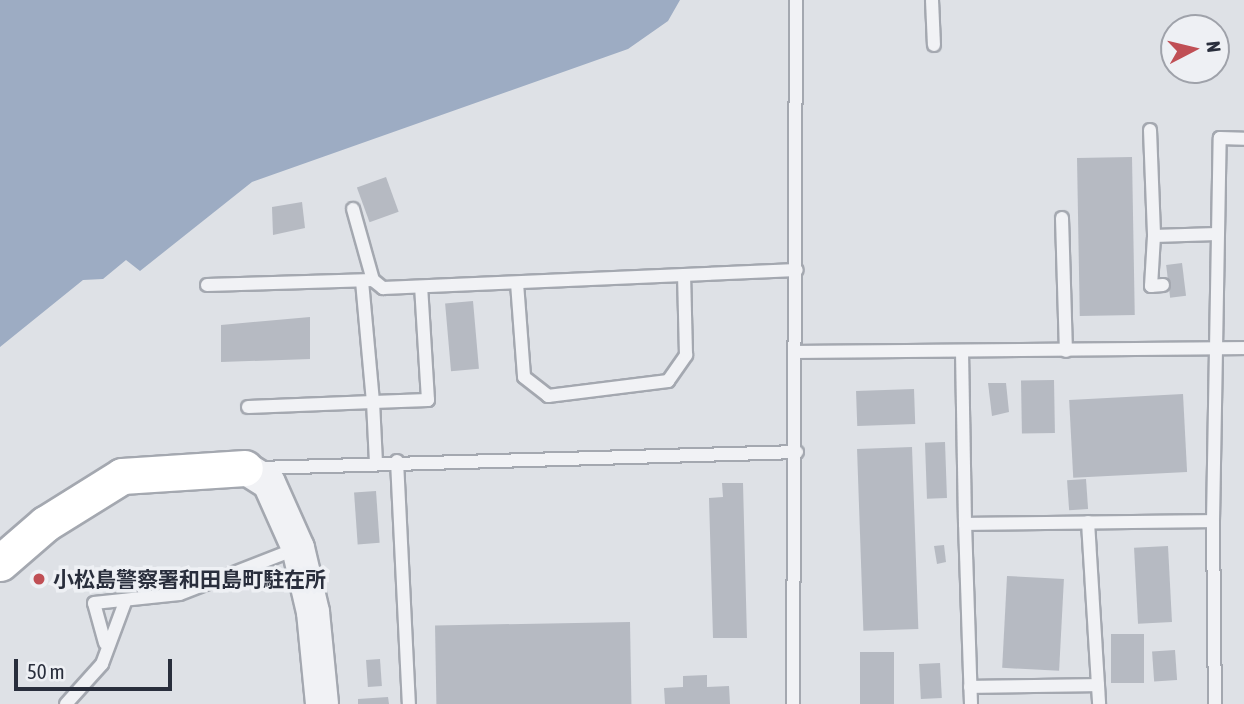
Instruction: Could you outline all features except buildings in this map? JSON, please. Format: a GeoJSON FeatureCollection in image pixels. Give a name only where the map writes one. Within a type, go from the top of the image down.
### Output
{"type":"FeatureCollection","features":[{"type":"Feature","properties":{"kind":"main road"},"geometry":{"type":"LineString","coordinates":[[0,563],[45,524],[122,476],[245,468]]}},
{"type":"Feature","properties":{"kind":"street"},"geometry":{"type":"LineString","coordinates":[[245,468],[269,483],[298,548],[313,612],[322,704]]}},
{"type":"Feature","properties":{"kind":"lane"},"geometry":{"type":"LineString","coordinates":[[793,704],[797,452],[796,0]]}},
{"type":"Feature","properties":{"kind":"lane"},"geometry":{"type":"LineString","coordinates":[[932,0],[934,45]]}},
{"type":"Feature","properties":{"kind":"lane"},"geometry":{"type":"LineString","coordinates":[[1150,130],[1154,236],[1151,286],[1163,285]]}},
{"type":"Feature","properties":{"kind":"lane"},"geometry":{"type":"LineString","coordinates":[[1215,704],[1213,349],[1220,138],[1244,139]]}},
{"type":"Feature","properties":{"kind":"lane"},"geometry":{"type":"LineString","coordinates":[[353,209],[368,280],[376,463]]}},
{"type":"Feature","properties":{"kind":"lane"},"geometry":{"type":"LineString","coordinates":[[1062,218],[1066,351]]}},
{"type":"Feature","properties":{"kind":"lane"},"geometry":{"type":"LineString","coordinates":[[1154,236],[1217,234]]}},
{"type":"Feature","properties":{"kind":"lane"},"geometry":{"type":"LineString","coordinates":[[207,285],[368,280],[383,288],[797,270]]}},
{"type":"Feature","properties":{"kind":"lane"},"geometry":{"type":"LineString","coordinates":[[517,283],[524,377],[548,396],[668,381],[687,355],[684,275]]}},
{"type":"Feature","properties":{"kind":"lane"},"geometry":{"type":"LineString","coordinates":[[248,407],[428,400],[421,287]]}},
{"type":"Feature","properties":{"kind":"lane"},"geometry":{"type":"LineString","coordinates":[[797,352],[1244,348]]}},
{"type":"Feature","properties":{"kind":"lane"},"geometry":{"type":"LineString","coordinates":[[962,351],[971,704]]}},
{"type":"Feature","properties":{"kind":"lane"},"geometry":{"type":"LineString","coordinates":[[245,468],[397,461],[797,452]]}},
{"type":"Feature","properties":{"kind":"lane"},"geometry":{"type":"LineString","coordinates":[[397,461],[409,704]]}},
{"type":"Feature","properties":{"kind":"lane"},"geometry":{"type":"LineString","coordinates":[[965,524],[1213,521]]}},
{"type":"Feature","properties":{"kind":"lane"},"geometry":{"type":"LineString","coordinates":[[1088,523],[1099,704]]}},
{"type":"Feature","properties":{"kind":"lane"},"geometry":{"type":"LineString","coordinates":[[105,643],[94,603],[125,602],[180,594],[298,548]]}},
{"type":"Feature","properties":{"kind":"lane"},"geometry":{"type":"LineString","coordinates":[[66,704],[102,664],[105,643],[125,602]]}},
{"type":"Feature","properties":{"kind":"lane"},"geometry":{"type":"LineString","coordinates":[[970,687],[1098,685]]}},
{"type":"Feature","properties":{"kind":"water"},"geometry":{"type":"Polygon","coordinates":[[[0,0],[680,0],[668,21],[628,49],[252,182],[140,271],[126,260],[103,279],[83,280],[0,347],[0,0]]]}},
{"type":"Feature","properties":{"kind":"place","name":"小松島警察署和田島町駐在所"},"geometry":{"type":"Point","coordinates":[39,579]}}]}
